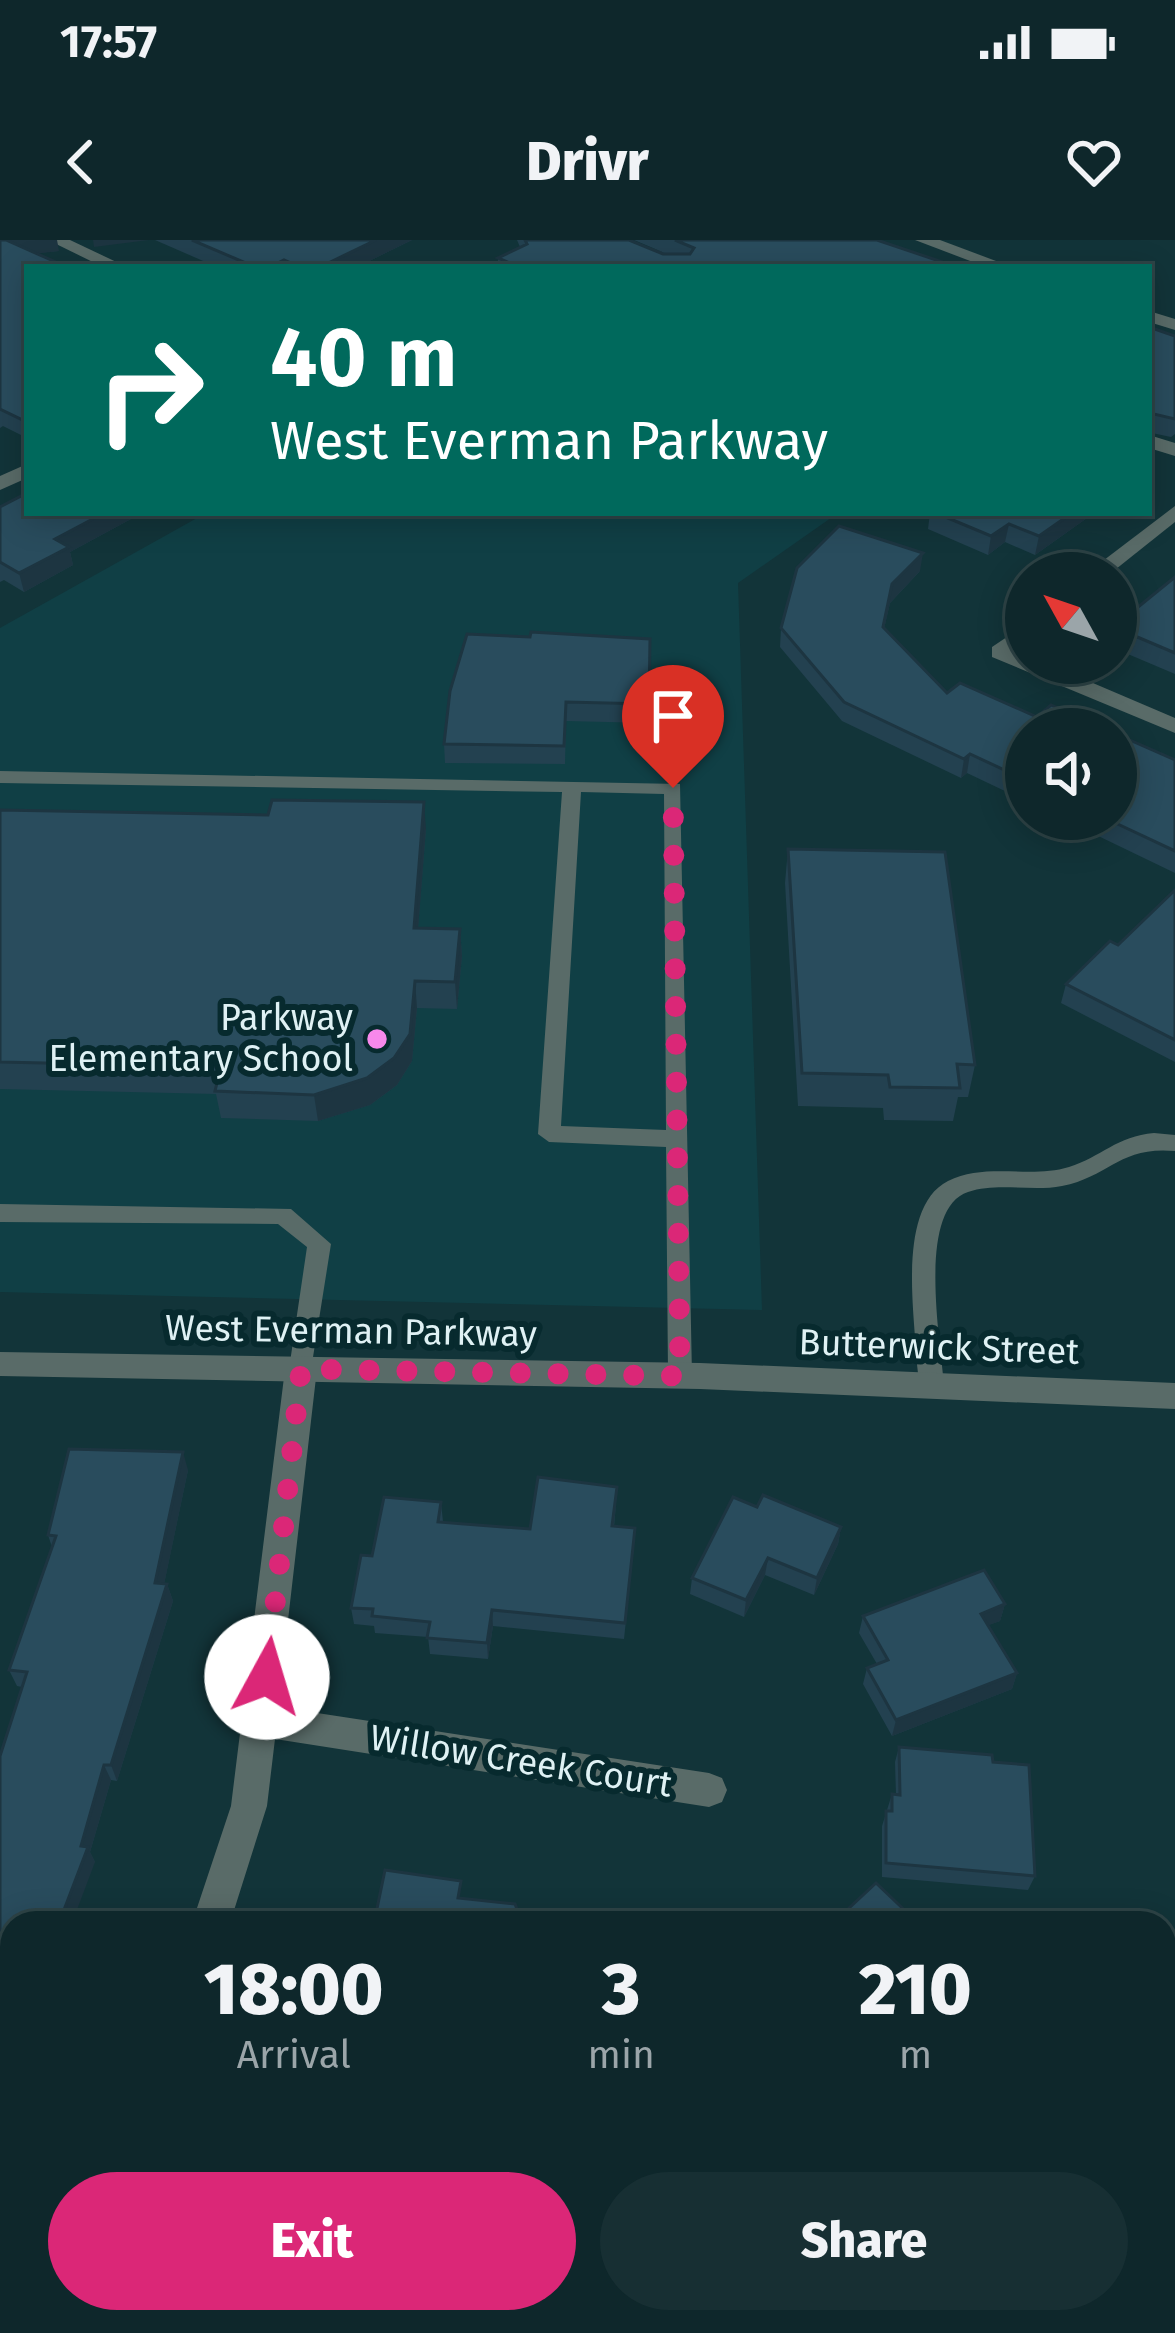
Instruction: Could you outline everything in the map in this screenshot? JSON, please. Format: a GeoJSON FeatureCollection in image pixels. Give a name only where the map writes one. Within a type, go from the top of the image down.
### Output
{"type":"FeatureCollection","features":[{"type":"Feature","properties":{"kind":"street"},"geometry":{"type":"LineString","coordinates":[[56,240],[111,264]]}},
{"type":"Feature","properties":{"kind":"street"},"geometry":{"type":"LineString","coordinates":[[923,240],[995,264]]}},
{"type":"Feature","properties":{"kind":"street"},"geometry":{"type":"LineString","coordinates":[[1125,552],[1175,512]]}},
{"type":"Feature","properties":{"kind":"street"},"geometry":{"type":"LineString","coordinates":[[1076,684],[1175,726]]}},
{"type":"Feature","properties":{"kind":"street","name":"West Everman Parkway"},"geometry":{"type":"LineString","coordinates":[[0,1364],[690,1376]]}},
{"type":"Feature","properties":{"kind":"street"},"geometry":{"type":"LineString","coordinates":[[215,1911],[249,1806],[301,1369]]}},
{"type":"Feature","properties":{"kind":"street","name":"Butterwick Street"},"geometry":{"type":"LineString","coordinates":[[690,1376],[1175,1396]]}},
{"type":"Feature","properties":{"kind":"street","name":"Willow Creek Court"},"geometry":{"type":"LineString","coordinates":[[262,1721],[709,1790]]}},
{"type":"Feature","properties":{"kind":"lane"},"geometry":{"type":"LineString","coordinates":[[0,777],[673,788],[677,1138],[690,1376]]}},
{"type":"Feature","properties":{"kind":"lane"},"geometry":{"type":"LineString","coordinates":[[572,785],[549,1134],[677,1138]]}},
{"type":"Feature","properties":{"kind":"lane"},"geometry":{"type":"LineString","coordinates":[[932,1385],[924,1244],[932,1207],[950,1189],[1072,1175],[1123,1144],[1147,1138],[1175,1143]]}},
{"type":"Feature","properties":{"kind":"lane"},"geometry":{"type":"LineString","coordinates":[[0,1213],[283,1214],[319,1244],[301,1369]]}},
{"type":"Feature","properties":{"kind":"shaded area","name":"Parkway Elementary School"},"geometry":{"type":"Polygon","coordinates":[[[201,516],[834,516],[738,583],[762,1310],[0,1292],[0,628],[201,516]]]}},
{"type":"Feature","properties":{"kind":"building"},"geometry":{"type":"Polygon","coordinates":[[[0,240],[6,240],[60,264],[24,264],[24,421],[0,409],[0,240]]]}},
{"type":"Feature","properties":{"kind":"building"},"geometry":{"type":"Polygon","coordinates":[[[192,240],[376,240],[326,264],[284,260],[248,264],[192,240]]]}},
{"type":"Feature","properties":{"kind":"building"},"geometry":{"type":"Polygon","coordinates":[[[525,240],[629,240],[663,254],[690,254],[694,248],[675,240],[877,240],[948,264],[512,264],[498,258],[527,244],[525,240]]]}},
{"type":"Feature","properties":{"kind":"building"},"geometry":{"type":"Polygon","coordinates":[[[1152,328],[1175,336],[1175,419],[1152,413],[1152,328]]]}},
{"type":"Feature","properties":{"kind":"building"},"geometry":{"type":"Polygon","coordinates":[[[24,495],[24,516],[98,516],[55,539],[69,547],[19,573],[0,562],[0,507],[24,495]]]}},
{"type":"Feature","properties":{"kind":"building"},"geometry":{"type":"Polygon","coordinates":[[[943,516],[1068,516],[1039,536],[1009,524],[991,536],[943,516]]]}},
{"type":"Feature","properties":{"kind":"building"},"geometry":{"type":"Polygon","coordinates":[[[839,526],[923,553],[892,584],[883,627],[947,693],[960,683],[1017,708],[1005,708],[1005,770],[970,754],[964,759],[844,702],[781,628],[797,568],[839,526]]]}},
{"type":"Feature","properties":{"kind":"building"},"geometry":{"type":"Polygon","coordinates":[[[1175,577],[1175,653],[1137,637],[1137,608],[1175,577]]]}},
{"type":"Feature","properties":{"kind":"building"},"geometry":{"type":"Polygon","coordinates":[[[531,632],[650,639],[649,704],[566,702],[564,746],[444,744],[450,691],[467,634],[530,637],[531,632]]]}},
{"type":"Feature","properties":{"kind":"building"},"geometry":{"type":"Polygon","coordinates":[[[1137,743],[1175,760],[1175,851],[1137,833],[1137,743]]]}},
{"type":"Feature","properties":{"kind":"building"},"geometry":{"type":"Polygon","coordinates":[[[272,800],[424,802],[414,928],[460,929],[455,982],[415,981],[410,1034],[394,1058],[367,1078],[314,1095],[215,1091],[221,1067],[0,1062],[0,810],[268,815],[272,800]]]}},
{"type":"Feature","properties":{"kind":"building"},"geometry":{"type":"Polygon","coordinates":[[[788,849],[945,852],[975,1065],[957,1064],[960,1088],[890,1087],[888,1075],[802,1073],[788,849]]]}},
{"type":"Feature","properties":{"kind":"building"},"geometry":{"type":"Polygon","coordinates":[[[1175,890],[1175,1040],[1066,984],[1110,941],[1118,945],[1175,890]]]}},
{"type":"Feature","properties":{"kind":"building"},"geometry":{"type":"Polygon","coordinates":[[[69,1449],[183,1452],[155,1583],[167,1584],[111,1765],[104,1765],[81,1846],[88,1847],[64,1911],[0,1911],[0,1756],[27,1672],[9,1670],[56,1536],[48,1535],[69,1449]]]}},
{"type":"Feature","properties":{"kind":"building"},"geometry":{"type":"Polygon","coordinates":[[[538,1477],[617,1487],[612,1526],[635,1528],[625,1623],[492,1610],[487,1643],[427,1638],[430,1622],[372,1616],[373,1609],[351,1608],[361,1555],[372,1556],[384,1497],[441,1502],[438,1522],[530,1529],[538,1477]]]}},
{"type":"Feature","properties":{"kind":"building"},"geometry":{"type":"Polygon","coordinates":[[[763,1495],[841,1527],[817,1578],[768,1558],[746,1600],[692,1578],[733,1497],[757,1507],[763,1495]]]}},
{"type":"Feature","properties":{"kind":"building"},"geometry":{"type":"Polygon","coordinates":[[[984,1570],[1005,1604],[981,1614],[1017,1673],[896,1720],[867,1668],[888,1660],[863,1616],[984,1570]]]}},
{"type":"Feature","properties":{"kind":"building"},"geometry":{"type":"Polygon","coordinates":[[[899,1747],[992,1755],[993,1762],[1029,1765],[1035,1876],[886,1863],[886,1811],[892,1811],[892,1794],[900,1795],[899,1747]]]}},
{"type":"Feature","properties":{"kind":"building"},"geometry":{"type":"Polygon","coordinates":[[[385,1870],[461,1881],[458,1898],[515,1904],[518,1911],[376,1911],[385,1870]]]}},
{"type":"Feature","properties":{"kind":"building"},"geometry":{"type":"Polygon","coordinates":[[[876,1883],[905,1911],[846,1911],[876,1883]]]}},
{"type":"Feature","properties":{"kind":"place","name":"Parkway Elementary School"},"geometry":{"type":"Point","coordinates":[377,1039]}},
{"type":"Feature","properties":{"kind":"route"},"geometry":{"type":"LineString","coordinates":[[267,1677],[301,1369],[680,1376],[673,788]]}}]}
